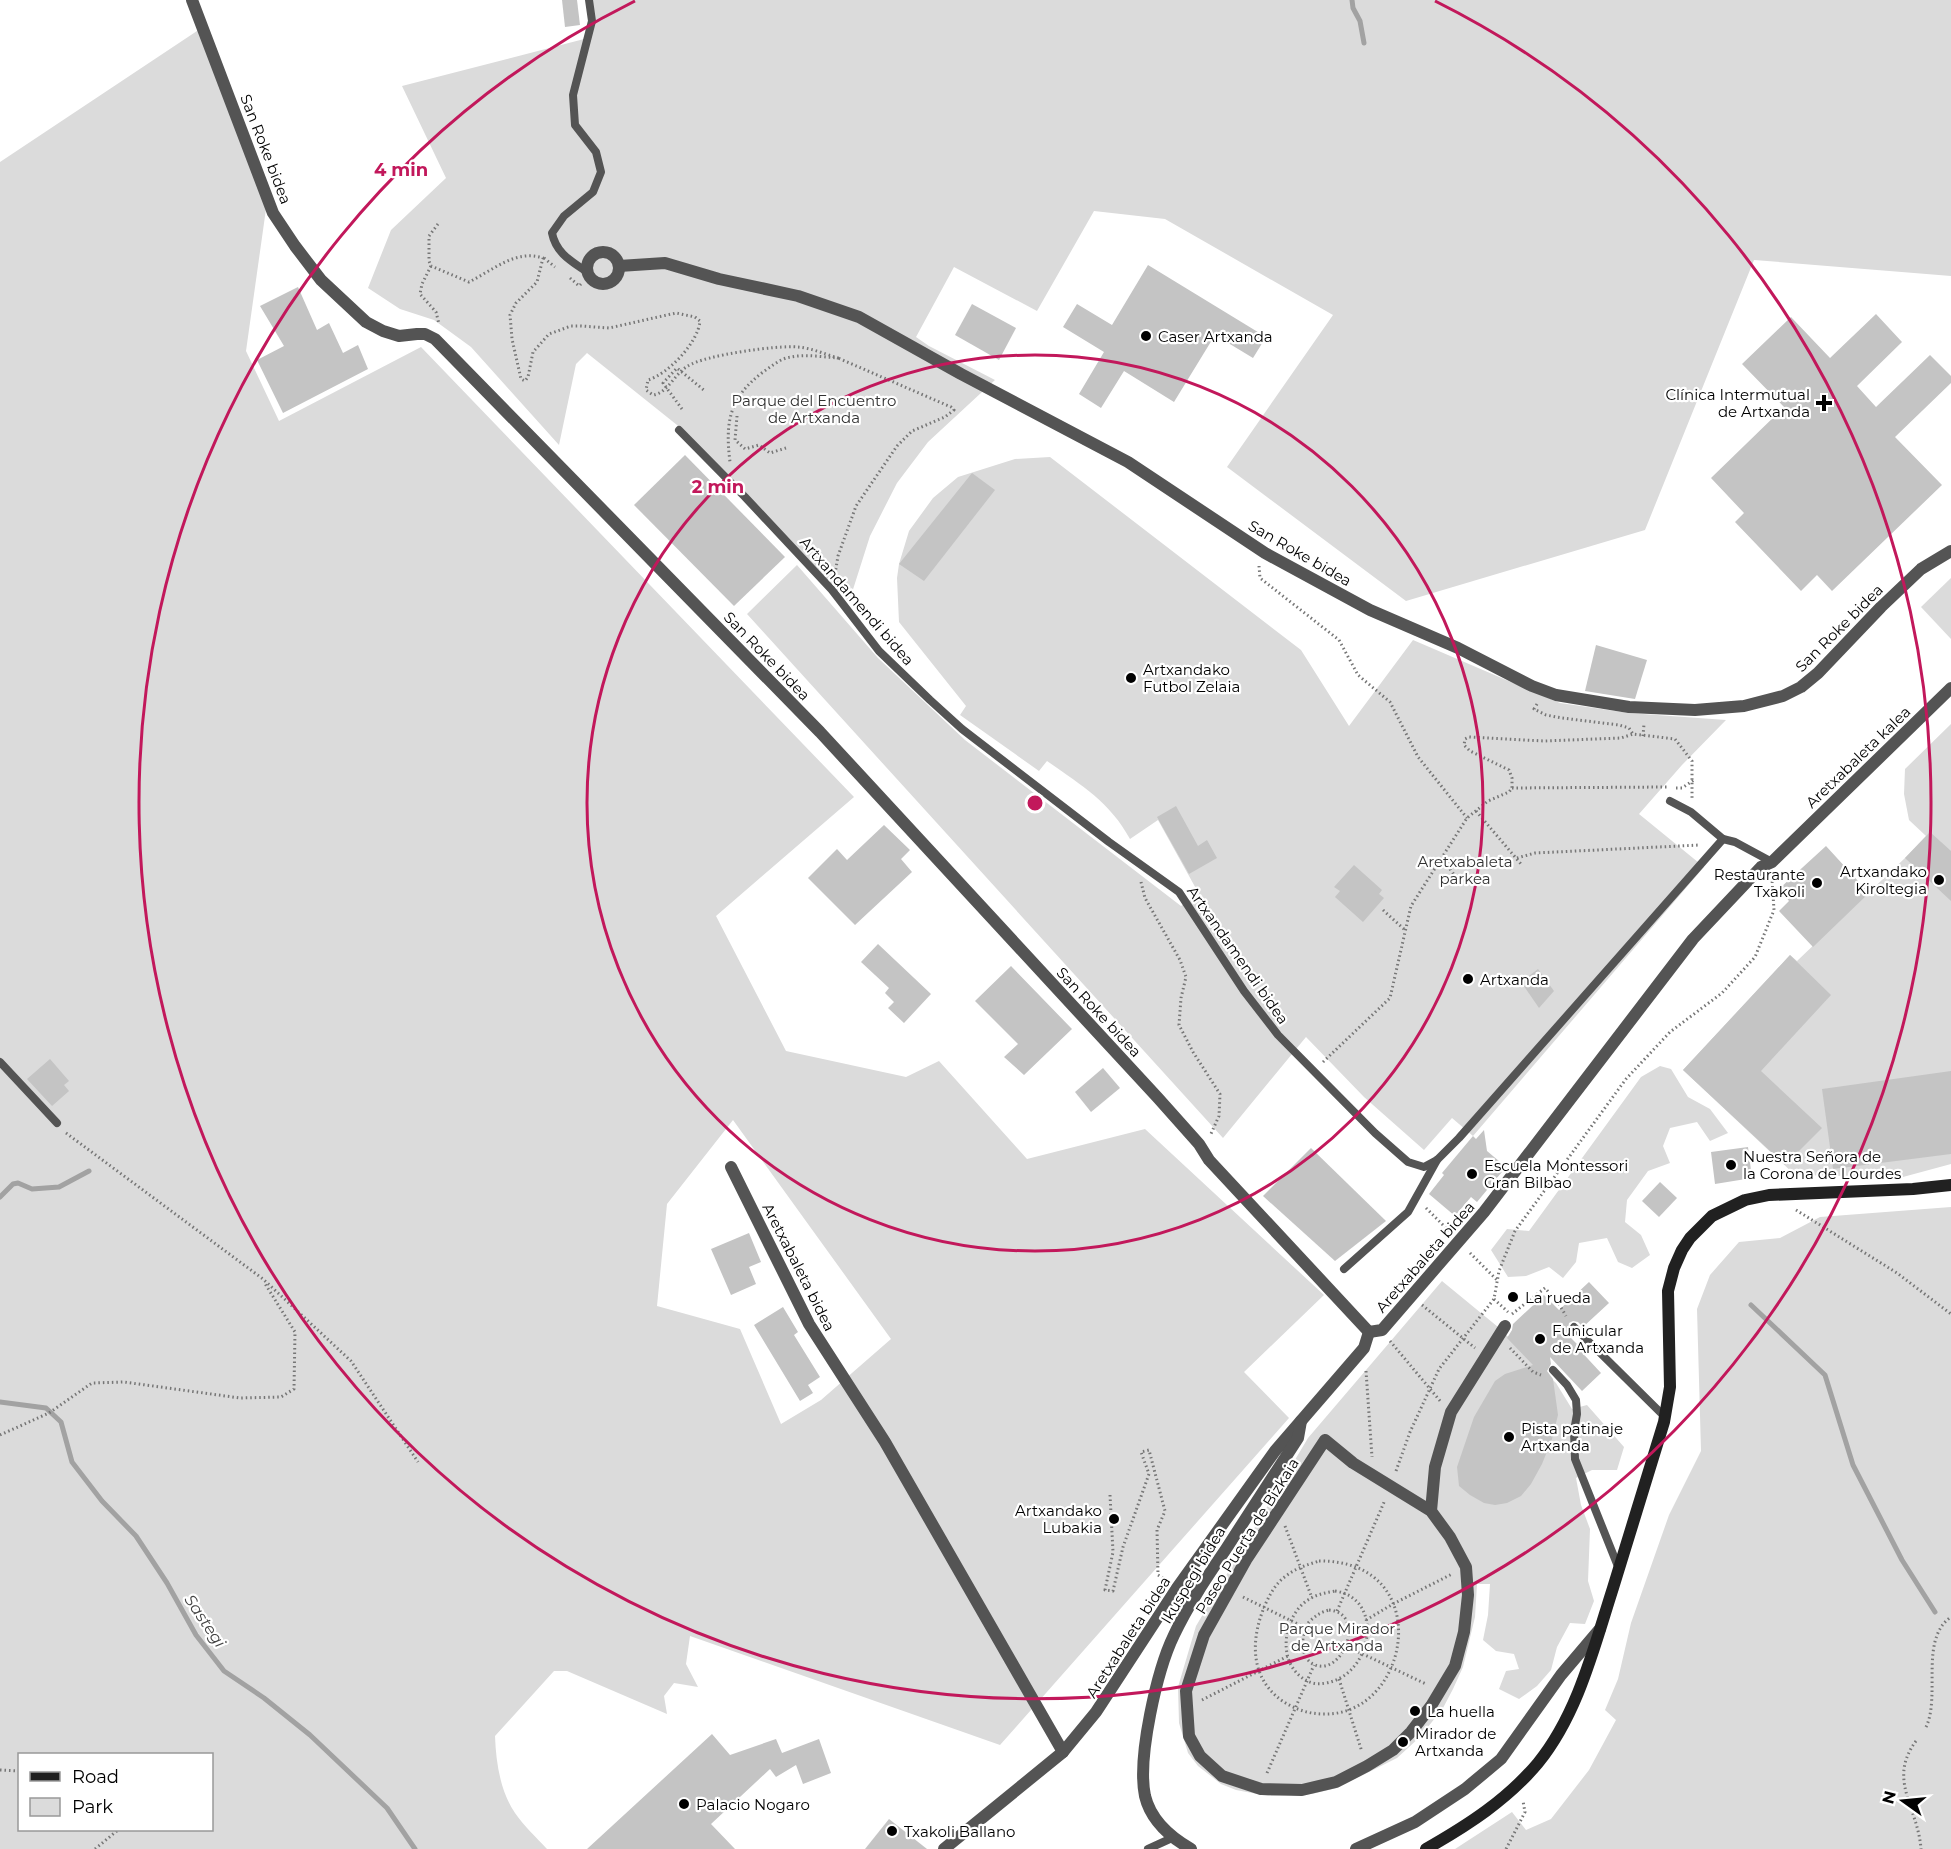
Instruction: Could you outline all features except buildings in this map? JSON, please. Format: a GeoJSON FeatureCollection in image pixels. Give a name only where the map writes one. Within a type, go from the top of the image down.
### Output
{"type":"FeatureCollection","features":[{"type":"Feature","properties":{"kind":"street","name":"San Roke bidea"},"geometry":{"type":"LineString","coordinates":[[192,0],[273,213],[321,280],[366,322],[383,331],[399,336],[425,334],[435,339],[820,732],[1199,1144],[1209,1160],[1375,1331]]}},
{"type":"Feature","properties":{"kind":"street"},"geometry":{"type":"LineString","coordinates":[[600,252],[615,256],[620,266],[620,272],[614,281],[604,285],[594,282],[587,272],[591,257],[600,252]]}},
{"type":"Feature","properties":{"kind":"street","name":"San Roke bidea"},"geometry":{"type":"LineString","coordinates":[[620,266],[665,263],[719,279],[798,296],[859,317],[1128,462],[1265,553],[1370,610],[1458,648],[1532,686],[1556,695],[1629,707],[1695,710],[1744,706],[1783,696],[1801,687],[1818,673],[1921,568],[1951,551]]}},
{"type":"Feature","properties":{"kind":"street","name":"Aretxabaleta kalea"},"geometry":{"type":"LineString","coordinates":[[1785,849],[1951,688]]}},
{"type":"Feature","properties":{"kind":"street","name":"Aretxabaleta bidea"},"geometry":{"type":"LineString","coordinates":[[944,1849],[1063,1752],[1096,1712],[1177,1588],[1275,1451],[1364,1348],[1375,1331],[1411,1296],[1484,1212],[1693,939],[1761,867],[1772,862],[1785,849]]}},
{"type":"Feature","properties":{"kind":"street","name":"Aretxabaleta bidea"},"geometry":{"type":"LineString","coordinates":[[731,1167],[809,1324],[885,1442],[1063,1752]]}},
{"type":"Feature","properties":{"kind":"street"},"geometry":{"type":"LineString","coordinates":[[1426,1849],[1477,1818],[1514,1789],[1538,1762],[1560,1731],[1581,1686],[1665,1420],[1670,1387],[1668,1291],[1674,1268],[1690,1238],[1712,1216],[1744,1200],[1769,1195],[1913,1189],[1951,1185]]}},
{"type":"Feature","properties":{"kind":"street"},"geometry":{"type":"LineString","coordinates":[[1431,1511],[1435,1467],[1451,1412],[1505,1325]]}},
{"type":"Feature","properties":{"kind":"street","name":"Ikuspegi bidea"},"geometry":{"type":"LineString","coordinates":[[1191,1849],[1172,1838],[1157,1822],[1145,1796],[1144,1766],[1147,1732],[1162,1664],[1173,1636],[1191,1603],[1298,1438],[1302,1419]]}},
{"type":"Feature","properties":{"kind":"street","name":"Paseo Puerta de Bizkaia"},"geometry":{"type":"LineString","coordinates":[[1325,1440],[1353,1464],[1391,1485],[1431,1511],[1450,1536],[1466,1567],[1468,1596],[1464,1632],[1455,1666],[1431,1706],[1411,1732],[1393,1749],[1336,1782],[1302,1790],[1261,1789],[1222,1776],[1200,1756],[1189,1736],[1186,1691],[1204,1635],[1229,1591],[1325,1440]]}},
{"type":"Feature","properties":{"kind":"street"},"geometry":{"type":"LineString","coordinates":[[1356,1849],[1415,1822],[1465,1789],[1501,1759],[1561,1675],[1600,1628]]}},
{"type":"Feature","properties":{"kind":"lane"},"geometry":{"type":"LineString","coordinates":[[587,272],[567,259],[554,244],[552,232],[564,216],[593,192],[601,172],[596,152],[575,125],[573,95],[592,21],[589,0]]}},
{"type":"Feature","properties":{"kind":"lane","name":"Artxandamendi bidea"},"geometry":{"type":"LineString","coordinates":[[679,430],[832,590],[879,651],[962,729],[1179,892],[1251,1000],[1278,1035],[1375,1133],[1408,1162],[1424,1167],[1437,1160]]}},
{"type":"Feature","properties":{"kind":"lane"},"geometry":{"type":"LineString","coordinates":[[1670,801],[1691,812],[1723,839],[1735,842],[1772,862]]}},
{"type":"Feature","properties":{"kind":"lane"},"geometry":{"type":"LineString","coordinates":[[1344,1269],[1408,1212],[1437,1160],[1460,1138],[1723,839]]}},
{"type":"Feature","properties":{"kind":"lane"},"geometry":{"type":"LineString","coordinates":[[0,1062],[57,1123]]}},
{"type":"Feature","properties":{"kind":"lane"},"geometry":{"type":"LineString","coordinates":[[1574,1327],[1665,1420]]}},
{"type":"Feature","properties":{"kind":"lane"},"geometry":{"type":"LineString","coordinates":[[1553,1370],[1567,1385],[1576,1400],[1575,1459],[1619,1569]]}},
{"type":"Feature","properties":{"kind":"lane"},"geometry":{"type":"LineString","coordinates":[[1148,1849],[1172,1838]]}},
{"type":"Feature","properties":{"kind":"path"},"geometry":{"type":"LineString","coordinates":[[435,339],[439,324],[436,312],[420,294],[431,266],[429,236],[438,224]]}},
{"type":"Feature","properties":{"kind":"path"},"geometry":{"type":"LineString","coordinates":[[431,266],[470,282],[521,255],[543,258],[537,282],[516,303],[510,315],[515,355],[521,379],[525,381],[528,377],[533,352],[549,334],[571,326],[609,328],[676,313],[695,317],[700,321],[699,328],[676,362],[665,372],[648,381],[646,390],[653,395],[662,392],[687,366],[725,355],[779,347],[799,347],[838,358],[951,407],[954,410],[945,417],[912,431],[897,446],[856,506],[837,556],[832,590]]}},
{"type":"Feature","properties":{"kind":"path"},"geometry":{"type":"LineString","coordinates":[[728,480],[730,462],[727,436],[730,414],[743,389],[776,362],[791,357],[838,358]]}},
{"type":"Feature","properties":{"kind":"path"},"geometry":{"type":"LineString","coordinates":[[682,409],[663,383],[677,368],[705,391]]}},
{"type":"Feature","properties":{"kind":"path"},"geometry":{"type":"LineString","coordinates":[[737,416],[735,440],[746,449],[759,445],[770,453],[786,448]]}},
{"type":"Feature","properties":{"kind":"path"},"geometry":{"type":"LineString","coordinates":[[1265,553],[1258,568],[1260,578],[1339,640],[1358,675],[1390,702],[1418,757],[1467,818]]}},
{"type":"Feature","properties":{"kind":"path"},"geometry":{"type":"LineString","coordinates":[[1537,702],[1534,709],[1546,715],[1619,725],[1629,728],[1633,734]]}},
{"type":"Feature","properties":{"kind":"path"},"geometry":{"type":"LineString","coordinates":[[1643,736],[1644,719]]}},
{"type":"Feature","properties":{"kind":"path"},"geometry":{"type":"LineString","coordinates":[[1313,1071],[1390,998],[1411,906],[1467,818],[1488,801],[1509,792],[1512,788],[1509,770],[1470,751],[1464,745],[1465,739],[1468,737],[1544,741],[1621,738],[1633,734],[1675,739],[1692,761],[1694,780],[1691,812]]}},
{"type":"Feature","properties":{"kind":"path"},"geometry":{"type":"LineString","coordinates":[[1512,788],[1682,788],[1694,780]]}},
{"type":"Feature","properties":{"kind":"path"},"geometry":{"type":"LineString","coordinates":[[1476,811],[1521,864]]}},
{"type":"Feature","properties":{"kind":"path"},"geometry":{"type":"LineString","coordinates":[[1517,858],[1534,853],[1677,846]]}},
{"type":"Feature","properties":{"kind":"path"},"geometry":{"type":"LineString","coordinates":[[1442,858],[1458,880]]}},
{"type":"Feature","properties":{"kind":"path"},"geometry":{"type":"LineString","coordinates":[[1337,1611],[1429,1389],[1439,1369],[1494,1299],[1499,1270],[1515,1231],[1626,1079],[1670,1032],[1722,993],[1755,957],[1774,910],[1772,862]]}},
{"type":"Feature","properties":{"kind":"path"},"geometry":{"type":"LineString","coordinates":[[1140,864],[1141,885],[1145,898],[1180,960],[1186,977],[1181,998],[1179,1025],[1220,1094],[1216,1126],[1210,1136],[1199,1144]]}},
{"type":"Feature","properties":{"kind":"path"},"geometry":{"type":"LineString","coordinates":[[1383,910],[1406,931]]}},
{"type":"Feature","properties":{"kind":"path"},"geometry":{"type":"LineString","coordinates":[[57,1123],[74,1140],[262,1279],[351,1361],[418,1462]]}},
{"type":"Feature","properties":{"kind":"path"},"geometry":{"type":"LineString","coordinates":[[1424,1206],[1443,1225]]}},
{"type":"Feature","properties":{"kind":"path"},"geometry":{"type":"LineString","coordinates":[[1795,1209],[1897,1273],[1951,1314]]}},
{"type":"Feature","properties":{"kind":"path"},"geometry":{"type":"LineString","coordinates":[[1470,1253],[1498,1281]]}},
{"type":"Feature","properties":{"kind":"path"},"geometry":{"type":"LineString","coordinates":[[0,1435],[49,1413],[92,1383],[124,1382],[240,1398],[281,1397],[294,1389],[295,1332],[262,1279]]}},
{"type":"Feature","properties":{"kind":"path"},"geometry":{"type":"LineString","coordinates":[[1553,1370],[1543,1376],[1533,1372],[1505,1325],[1545,1288],[1574,1327]]}},
{"type":"Feature","properties":{"kind":"path"},"geometry":{"type":"LineString","coordinates":[[1411,1296],[1463,1339]]}},
{"type":"Feature","properties":{"kind":"path"},"geometry":{"type":"LineString","coordinates":[[1375,1331],[1429,1389]]}},
{"type":"Feature","properties":{"kind":"path"},"geometry":{"type":"LineString","coordinates":[[1364,1348],[1371,1457],[1375,1476]]}},
{"type":"Feature","properties":{"kind":"path"},"geometry":{"type":"LineString","coordinates":[[1110,1495],[1113,1552],[1105,1590],[1113,1591],[1123,1547],[1149,1474],[1141,1452],[1149,1450],[1165,1511],[1157,1530],[1158,1575]]}},
{"type":"Feature","properties":{"kind":"path"},"geometry":{"type":"LineString","coordinates":[[1279,1510],[1312,1598]]}},
{"type":"Feature","properties":{"kind":"path"},"geometry":{"type":"LineString","coordinates":[[1319,1561],[1338,1561],[1356,1566],[1372,1575],[1385,1587],[1398,1619],[1397,1652],[1381,1685],[1367,1700],[1349,1710],[1331,1714],[1313,1714],[1295,1708],[1280,1699],[1268,1686],[1259,1671],[1254,1649],[1256,1628],[1264,1608],[1272,1591],[1285,1576],[1300,1567],[1319,1561]]}},
{"type":"Feature","properties":{"kind":"path"},"geometry":{"type":"LineString","coordinates":[[1366,1620],[1466,1567]]}},
{"type":"Feature","properties":{"kind":"path"},"geometry":{"type":"LineString","coordinates":[[1229,1591],[1306,1628]]}},
{"type":"Feature","properties":{"kind":"path"},"geometry":{"type":"LineString","coordinates":[[1335,1591],[1345,1592],[1354,1599],[1366,1620],[1367,1643],[1363,1654],[1349,1672],[1339,1679],[1318,1684],[1307,1682],[1298,1675],[1288,1656],[1286,1643],[1291,1621],[1297,1611],[1312,1598],[1335,1591]]}},
{"type":"Feature","properties":{"kind":"path"},"geometry":{"type":"LineString","coordinates":[[1337,1611],[1347,1623],[1346,1647],[1343,1653],[1330,1664],[1314,1665],[1309,1660],[1303,1645],[1306,1628],[1321,1612],[1337,1611]]}},
{"type":"Feature","properties":{"kind":"path"},"geometry":{"type":"LineString","coordinates":[[1926,1727],[1931,1717],[1933,1655],[1937,1635],[1951,1617]]}},
{"type":"Feature","properties":{"kind":"path"},"geometry":{"type":"LineString","coordinates":[[1346,1647],[1440,1691]]}},
{"type":"Feature","properties":{"kind":"path"},"geometry":{"type":"LineString","coordinates":[[1186,1708],[1288,1656]]}},
{"type":"Feature","properties":{"kind":"path"},"geometry":{"type":"LineString","coordinates":[[1261,1789],[1314,1665]]}},
{"type":"Feature","properties":{"kind":"path"},"geometry":{"type":"LineString","coordinates":[[1339,1679],[1367,1766]]}},
{"type":"Feature","properties":{"kind":"path"},"geometry":{"type":"LineString","coordinates":[[1916,1741],[1907,1753],[1902,1780],[1920,1836],[1921,1849]]}},
{"type":"Feature","properties":{"kind":"path"},"geometry":{"type":"LineString","coordinates":[[0,1770],[18,1771]]}},
{"type":"Feature","properties":{"kind":"path"},"geometry":{"type":"LineString","coordinates":[[1506,1849],[1525,1812],[1523,1801]]}},
{"type":"Feature","properties":{"kind":"path"},"geometry":{"type":"LineString","coordinates":[[95,1849],[117,1831]]}},
{"type":"Feature","properties":{"kind":"green space","name":"Parque del Encuentro de Artxanda"},"geometry":{"type":"Polygon","coordinates":[[[588,0],[1951,0],[1951,276],[1754,260],[1645,530],[1406,601],[1227,467],[1333,315],[1165,219],[1094,211],[1037,311],[954,267],[916,337],[995,380],[928,442],[897,483],[870,536],[849,602],[677,425],[587,353],[576,364],[559,445],[471,347],[434,320],[400,309],[368,288],[391,230],[446,178],[402,86],[588,38],[588,0]]]}},
{"type":"Feature","properties":{"kind":"green space"},"geometry":{"type":"Polygon","coordinates":[[[200,29],[266,209],[246,351],[279,421],[421,347],[854,797],[716,916],[786,1051],[906,1077],[939,1061],[1027,1159],[1145,1129],[1324,1295],[1244,1372],[1289,1418],[1000,1745],[690,1636],[686,1664],[698,1687],[674,1683],[664,1696],[667,1714],[567,1671],[554,1671],[495,1736],[502,1786],[510,1804],[526,1827],[547,1849],[0,1849],[0,162],[200,29]],[[733,1120],[667,1204],[657,1306],[740,1329],[781,1424],[821,1400],[891,1339],[733,1120]]]}},
{"type":"Feature","properties":{"kind":"green space","name":"Aretxabaleta parkea"},"geometry":{"type":"Polygon","coordinates":[[[1050,457],[1301,650],[1349,726],[1413,640],[1560,703],[1629,713],[1726,720],[1639,814],[1704,867],[1473,1136],[1452,1118],[1424,1150],[1364,1097],[1306,1037],[1223,1138],[747,614],[797,565],[878,658],[965,740],[1181,906],[1199,894],[1158,820],[1130,839],[1104,804],[1072,778],[1047,761],[1039,771],[960,715],[966,706],[899,622],[897,578],[899,564],[909,531],[933,498],[958,477],[1015,459],[1050,457]]]}},
{"type":"Feature","properties":{"kind":"green space"},"geometry":{"type":"Polygon","coordinates":[[[1951,578],[1951,639],[1921,607],[1951,578]]]}},
{"type":"Feature","properties":{"kind":"green space"},"geometry":{"type":"Polygon","coordinates":[[[1951,724],[1951,1164],[1903,1177],[1795,1175],[1683,1070],[1790,955],[1797,961],[1926,836],[1909,820],[1904,794],[1905,769],[1951,724]]]}},
{"type":"Feature","properties":{"kind":"green space"},"geometry":{"type":"Polygon","coordinates":[[[1660,1066],[1671,1069],[1688,1097],[1710,1109],[1728,1133],[1710,1141],[1697,1122],[1670,1128],[1663,1146],[1670,1163],[1648,1171],[1627,1200],[1625,1222],[1641,1235],[1650,1255],[1632,1268],[1618,1262],[1607,1238],[1579,1243],[1576,1262],[1563,1278],[1549,1267],[1526,1276],[1508,1277],[1491,1250],[1507,1229],[1529,1231],[1641,1077],[1660,1066]]]}},
{"type":"Feature","properties":{"kind":"green space"},"geometry":{"type":"Polygon","coordinates":[[[1951,1207],[1951,1849],[1455,1849],[1512,1812],[1526,1830],[1551,1819],[1589,1770],[1616,1720],[1605,1710],[1618,1679],[1631,1623],[1669,1515],[1701,1451],[1697,1309],[1710,1275],[1739,1242],[1780,1238],[1820,1217],[1951,1207]]]}},
{"type":"Feature","properties":{"kind":"green space","name":"Parque Mirador de Artxanda"},"geometry":{"type":"Polygon","coordinates":[[[1442,1281],[1498,1327],[1556,1383],[1572,1409],[1587,1405],[1624,1447],[1617,1470],[1592,1470],[1576,1478],[1581,1505],[1590,1529],[1588,1581],[1594,1601],[1585,1624],[1570,1623],[1557,1647],[1551,1670],[1537,1686],[1519,1699],[1499,1689],[1506,1671],[1519,1669],[1514,1654],[1496,1651],[1483,1640],[1488,1615],[1490,1584],[1477,1584],[1475,1617],[1463,1667],[1453,1689],[1443,1708],[1420,1737],[1397,1758],[1337,1788],[1312,1794],[1268,1796],[1236,1790],[1221,1784],[1198,1766],[1188,1753],[1179,1723],[1178,1687],[1196,1626],[1308,1438],[1442,1281]]]}},
{"type":"Feature","properties":{"kind":"waterway"},"geometry":{"type":"LineString","coordinates":[[1352,0],[1353,8],[1360,21],[1364,43]]}},
{"type":"Feature","properties":{"kind":"waterway"},"geometry":{"type":"LineString","coordinates":[[0,1197],[13,1184],[18,1183],[32,1189],[59,1187],[89,1171]]}},
{"type":"Feature","properties":{"kind":"waterway"},"geometry":{"type":"LineString","coordinates":[[1751,1305],[1825,1375],[1853,1465],[1902,1560],[1935,1612]]}},
{"type":"Feature","properties":{"kind":"waterway","name":"Sastegi"},"geometry":{"type":"LineString","coordinates":[[0,1402],[46,1408],[61,1422],[72,1462],[102,1501],[136,1536],[167,1583],[196,1635],[224,1671],[264,1698],[310,1735],[387,1808],[415,1849]]}},
{"type":"Feature","properties":{"kind":"place","name":"Caser Artxanda"},"geometry":{"type":"Point","coordinates":[1146,336]}},
{"type":"Feature","properties":{"kind":"place","name":"Clínica Intermutual de Artxanda"},"geometry":{"type":"Point","coordinates":[1824,403]}},
{"type":"Feature","properties":{"kind":"place","name":"Artxandako Futbol Zelaia"},"geometry":{"type":"Point","coordinates":[1131,678]}},
{"type":"Feature","properties":{"kind":"place","name":"Artxandako Kiroltegia"},"geometry":{"type":"Point","coordinates":[1939,880]}},
{"type":"Feature","properties":{"kind":"place","name":"Restaurante Txakoli"},"geometry":{"type":"Point","coordinates":[1817,883]}},
{"type":"Feature","properties":{"kind":"place","name":"Artxanda"},"geometry":{"type":"Point","coordinates":[1468,979]}},
{"type":"Feature","properties":{"kind":"place","name":"Nuestra Señora de la Corona de Lourdes"},"geometry":{"type":"Point","coordinates":[1731,1165]}},
{"type":"Feature","properties":{"kind":"place","name":"Escuela Montessori Gran Bilbao"},"geometry":{"type":"Point","coordinates":[1472,1174]}},
{"type":"Feature","properties":{"kind":"place","name":"La rueda"},"geometry":{"type":"Point","coordinates":[1513,1297]}},
{"type":"Feature","properties":{"kind":"place","name":"Funicular de Artxanda"},"geometry":{"type":"Point","coordinates":[1540,1339]}},
{"type":"Feature","properties":{"kind":"place","name":"Pista patinaje Artxanda"},"geometry":{"type":"Point","coordinates":[1509,1437]}},
{"type":"Feature","properties":{"kind":"place","name":"Artxandako Lubakia"},"geometry":{"type":"Point","coordinates":[1114,1519]}},
{"type":"Feature","properties":{"kind":"place","name":"La huella"},"geometry":{"type":"Point","coordinates":[1415,1711]}},
{"type":"Feature","properties":{"kind":"place","name":"Mirador de Artxanda"},"geometry":{"type":"Point","coordinates":[1403,1742]}},
{"type":"Feature","properties":{"kind":"place","name":"Palacio Nogaro"},"geometry":{"type":"Point","coordinates":[684,1804]}},
{"type":"Feature","properties":{"kind":"place","name":"Txakoli Ballano"},"geometry":{"type":"Point","coordinates":[892,1831]}}]}
